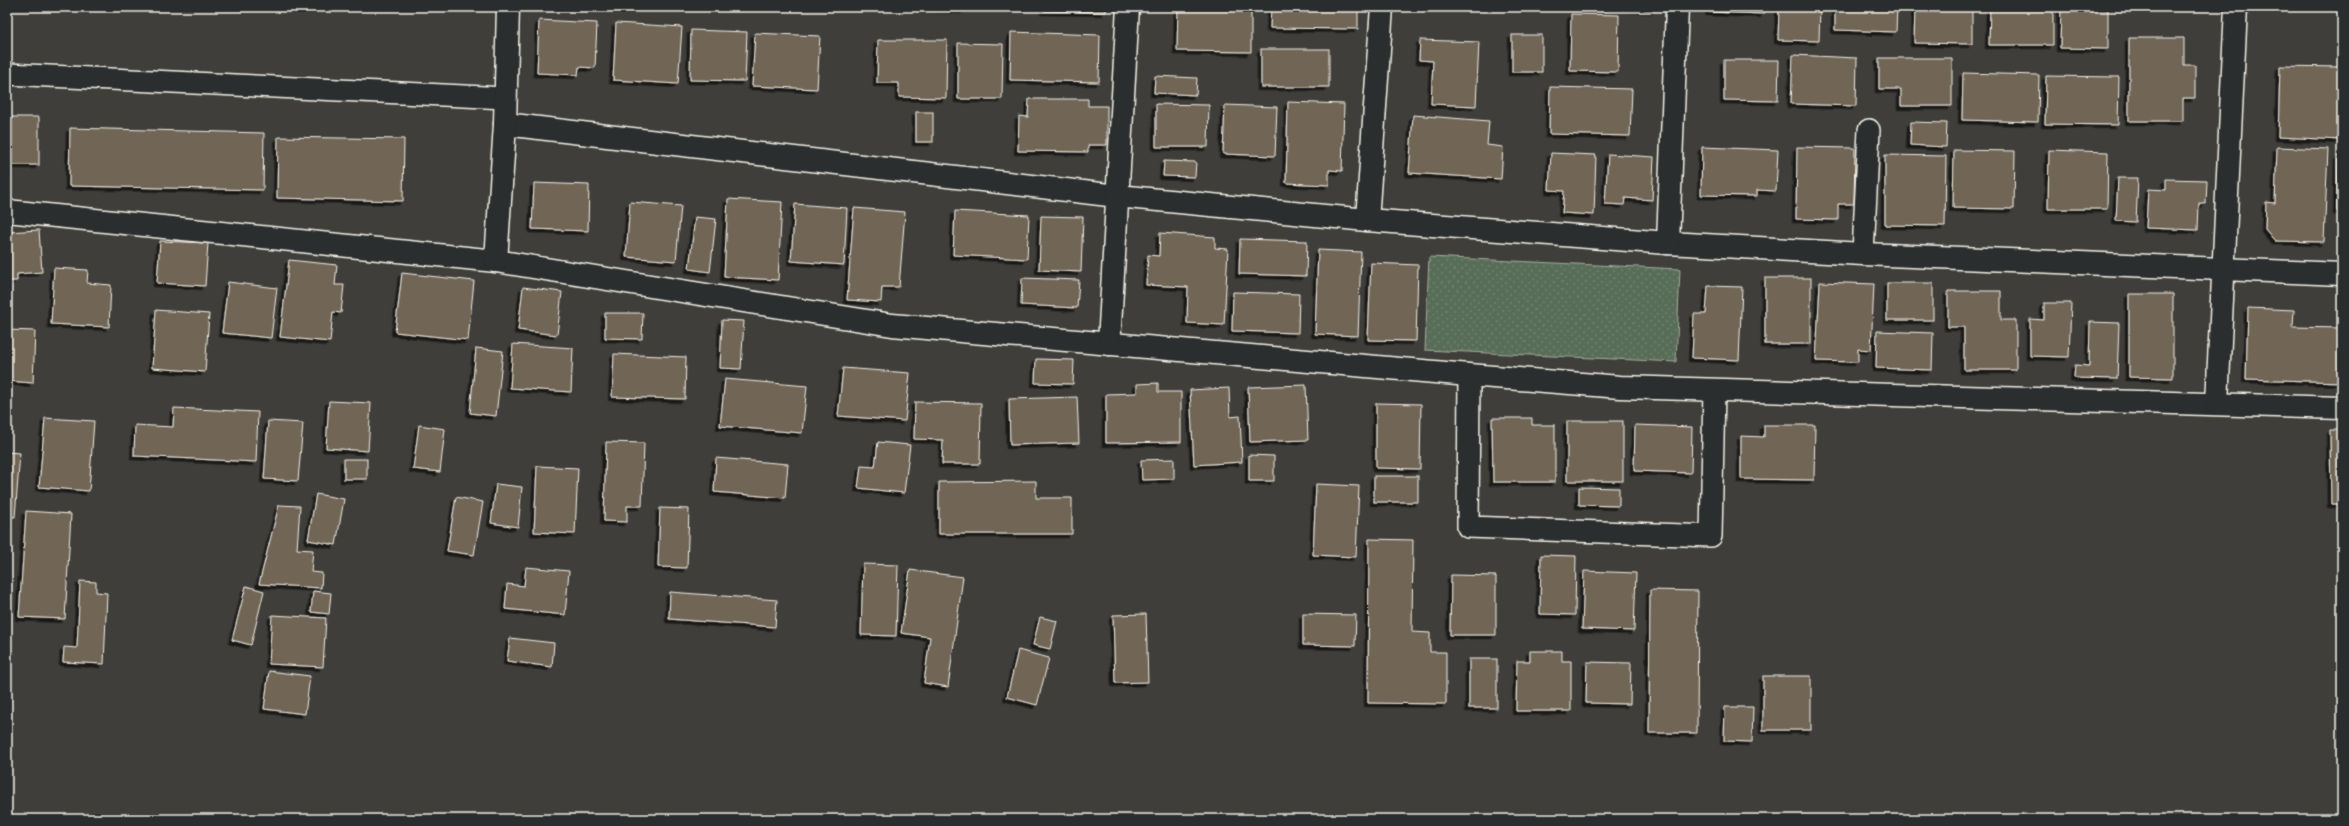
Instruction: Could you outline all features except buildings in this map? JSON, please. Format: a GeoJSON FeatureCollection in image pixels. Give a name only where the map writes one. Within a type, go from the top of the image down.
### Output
{"type":"FeatureCollection","features":[{"type":"Feature","properties":{"kind":"street"},"geometry":{"type":"LineString","coordinates":[[496,261],[505,124],[508,7]]}},
{"type":"Feature","properties":{"kind":"street"},"geometry":{"type":"LineString","coordinates":[[1109,344],[1128,7]]}},
{"type":"Feature","properties":{"kind":"street"},"geometry":{"type":"LineString","coordinates":[[1368,220],[1382,7]]}},
{"type":"Feature","properties":{"kind":"street"},"geometry":{"type":"LineString","coordinates":[[1668,243],[1677,7]]}},
{"type":"Feature","properties":{"kind":"street"},"geometry":{"type":"LineString","coordinates":[[2217,403],[2236,7]]}},
{"type":"Feature","properties":{"kind":"street"},"geometry":{"type":"LineString","coordinates":[[505,124],[1117,196],[1368,220],[1668,243],[1863,254],[2342,274]]}},
{"type":"Feature","properties":{"kind":"street"},"geometry":{"type":"LineString","coordinates":[[7,211],[496,261],[892,326],[1469,375],[1620,387],[2217,403],[2342,408]]}},
{"type":"Feature","properties":{"kind":"lane"},"geometry":{"type":"LineString","coordinates":[[7,74],[506,98]]}},
{"type":"Feature","properties":{"kind":"lane"},"geometry":{"type":"LineString","coordinates":[[1863,254],[1869,130]]}},
{"type":"Feature","properties":{"kind":"lane"},"geometry":{"type":"LineString","coordinates":[[1469,375],[1468,527],[1711,536],[1714,390]]}},
{"type":"Feature","properties":{"kind":"green space"},"geometry":{"type":"Polygon","coordinates":[[[1429,257],[1680,269],[1676,362],[1425,350],[1429,257]]]}}]}
